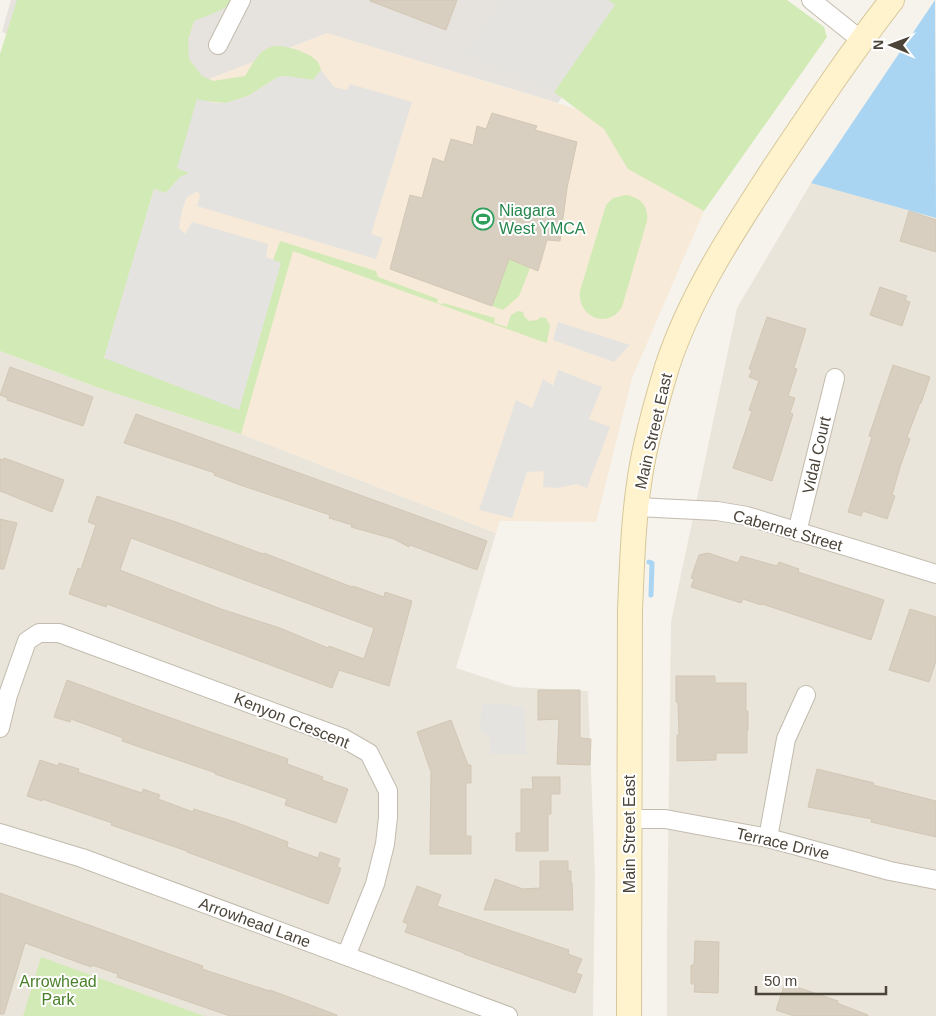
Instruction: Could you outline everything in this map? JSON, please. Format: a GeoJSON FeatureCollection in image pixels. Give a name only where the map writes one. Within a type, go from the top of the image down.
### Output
{"type":"FeatureCollection","features":[{"type":"Feature","properties":{"kind":"main road","name":"Main Street East"},"geometry":{"type":"LineString","coordinates":[[629,1016],[630,726],[628,649],[633,551],[640,478],[667,367],[685,322],[720,251],[797,133],[861,40],[892,0]]}},
{"type":"Feature","properties":{"kind":"street"},"geometry":{"type":"LineString","coordinates":[[218,45],[241,0]]}},
{"type":"Feature","properties":{"kind":"street"},"geometry":{"type":"LineString","coordinates":[[811,0],[861,40]]}},
{"type":"Feature","properties":{"kind":"street","name":"Vidal Court"},"geometry":{"type":"LineString","coordinates":[[797,532],[835,378]]}},
{"type":"Feature","properties":{"kind":"street","name":"Cabernet Street"},"geometry":{"type":"LineString","coordinates":[[637,507],[717,511],[747,516],[936,574]]}},
{"type":"Feature","properties":{"kind":"street","name":"Kenyon Crescent"},"geometry":{"type":"LineString","coordinates":[[0,728],[8,695],[27,641],[39,633],[59,633],[343,738],[369,753],[388,791],[385,844],[375,884],[346,956]]}},
{"type":"Feature","properties":{"kind":"street"},"geometry":{"type":"LineString","coordinates":[[768,838],[786,738],[806,695]]}},
{"type":"Feature","properties":{"kind":"street","name":"Terrace Drive"},"geometry":{"type":"LineString","coordinates":[[629,819],[665,819],[768,838],[936,880]]}},
{"type":"Feature","properties":{"kind":"street","name":"Arrowhead Lane"},"geometry":{"type":"LineString","coordinates":[[0,833],[82,858],[508,1016]]}},
{"type":"Feature","properties":{"kind":"shaded area"},"geometry":{"type":"Polygon","coordinates":[[[11,0],[633,0],[558,103],[327,33],[178,91],[2,32],[11,0]]]}},
{"type":"Feature","properties":{"kind":"shaded area"},"geometry":{"type":"Polygon","coordinates":[[[501,0],[608,0],[615,5],[554,92],[463,56],[501,0]]]}},
{"type":"Feature","properties":{"kind":"shaded area"},"geometry":{"type":"Polygon","coordinates":[[[327,33],[728,155],[632,378],[596,522],[500,521],[496,533],[241,434],[89,384],[178,91],[327,33]]]}},
{"type":"Feature","properties":{"kind":"shaded area"},"geometry":{"type":"Polygon","coordinates":[[[321,70],[334,87],[347,90],[350,84],[412,102],[371,234],[383,238],[376,259],[197,206],[200,196],[198,191],[187,197],[182,210],[179,228],[185,234],[192,222],[268,244],[266,257],[281,263],[239,410],[104,358],[154,189],[166,193],[180,177],[189,173],[177,168],[197,99],[215,103],[226,103],[248,96],[278,77],[286,76],[313,80],[321,70]]]}},
{"type":"Feature","properties":{"kind":"shaded area"},"geometry":{"type":"Polygon","coordinates":[[[811,183],[936,218],[936,1016],[667,1016],[671,622],[737,308],[811,183]]]}},
{"type":"Feature","properties":{"kind":"shaded area"},"geometry":{"type":"Polygon","coordinates":[[[558,322],[630,345],[614,362],[553,340],[558,322]]]}},
{"type":"Feature","properties":{"kind":"shaded area"},"geometry":{"type":"Polygon","coordinates":[[[0,351],[99,388],[241,434],[496,533],[456,668],[514,687],[588,691],[595,875],[593,1016],[0,1016],[0,351]]]}},
{"type":"Feature","properties":{"kind":"shaded area"},"geometry":{"type":"Polygon","coordinates":[[[558,370],[602,387],[589,419],[610,427],[587,488],[576,484],[557,488],[543,487],[544,471],[527,472],[512,518],[479,510],[516,400],[532,408],[543,379],[553,386],[558,370]]]}},
{"type":"Feature","properties":{"kind":"shaded area"},"geometry":{"type":"Polygon","coordinates":[[[482,703],[524,706],[527,754],[490,754],[489,736],[480,730],[482,703]]]}},
{"type":"Feature","properties":{"kind":"green space"},"geometry":{"type":"Polygon","coordinates":[[[17,0],[233,0],[222,9],[194,21],[188,40],[189,59],[202,76],[213,81],[245,76],[262,52],[275,46],[288,47],[307,54],[317,61],[321,70],[313,80],[286,76],[278,77],[248,96],[226,103],[206,101],[177,168],[190,173],[180,177],[166,193],[154,189],[104,359],[281,263],[273,260],[280,241],[376,271],[378,277],[438,299],[437,303],[443,303],[495,318],[494,323],[507,327],[511,315],[518,311],[523,312],[529,321],[537,320],[541,317],[546,318],[550,326],[547,342],[546,343],[293,251],[241,434],[99,388],[0,351],[0,54],[17,0]]]}},
{"type":"Feature","properties":{"kind":"green space"},"geometry":{"type":"Polygon","coordinates":[[[608,0],[787,0],[824,27],[827,37],[704,211],[628,169],[604,129],[554,92],[614,5],[608,0]]]}},
{"type":"Feature","properties":{"kind":"green space"},"geometry":{"type":"Polygon","coordinates":[[[626,195],[642,203],[647,211],[647,221],[622,307],[616,314],[602,319],[588,314],[583,308],[580,300],[580,291],[606,205],[613,198],[626,195]]]}},
{"type":"Feature","properties":{"kind":"green space"},"geometry":{"type":"Polygon","coordinates":[[[509,259],[530,268],[519,296],[503,310],[492,306],[509,259]]]}},
{"type":"Feature","properties":{"kind":"green space","name":"Arrowhead Park"},"geometry":{"type":"Polygon","coordinates":[[[41,957],[204,1016],[23,1016],[41,957]]]}},
{"type":"Feature","properties":{"kind":"water"},"geometry":{"type":"Polygon","coordinates":[[[935,0],[936,218],[811,183],[828,159],[935,0]]]}},
{"type":"Feature","properties":{"kind":"building"},"geometry":{"type":"Polygon","coordinates":[[[370,0],[457,0],[446,30],[370,0]]]}},
{"type":"Feature","properties":{"kind":"building","name":"Niagara West YMCA"},"geometry":{"type":"Polygon","coordinates":[[[492,113],[537,126],[535,130],[577,142],[567,188],[560,241],[547,240],[538,271],[509,259],[492,306],[390,269],[410,195],[422,198],[433,158],[444,162],[451,139],[473,145],[477,126],[486,129],[492,113]]]}},
{"type":"Feature","properties":{"kind":"building"},"geometry":{"type":"Polygon","coordinates":[[[909,211],[936,220],[936,252],[900,241],[909,211]]]}},
{"type":"Feature","properties":{"kind":"building"},"geometry":{"type":"Polygon","coordinates":[[[880,287],[907,296],[905,300],[910,302],[902,326],[870,315],[880,287]]]}},
{"type":"Feature","properties":{"kind":"building"},"geometry":{"type":"Polygon","coordinates":[[[767,317],[806,329],[794,368],[797,369],[788,396],[795,398],[790,413],[793,414],[772,481],[733,468],[752,411],[749,410],[759,381],[749,377],[752,370],[749,369],[767,317]]]}},
{"type":"Feature","properties":{"kind":"building"},"geometry":{"type":"Polygon","coordinates":[[[893,365],[930,377],[907,437],[910,439],[900,467],[892,495],[895,496],[887,519],[863,511],[861,516],[848,512],[872,437],[869,436],[893,365]]]}},
{"type":"Feature","properties":{"kind":"building"},"geometry":{"type":"Polygon","coordinates":[[[10,367],[93,397],[83,426],[7,400],[8,398],[0,395],[10,367]]]}},
{"type":"Feature","properties":{"kind":"building"},"geometry":{"type":"Polygon","coordinates":[[[136,414],[487,541],[477,570],[410,545],[409,547],[394,539],[351,527],[352,525],[329,518],[330,515],[240,485],[214,475],[215,473],[124,443],[136,414]]]}},
{"type":"Feature","properties":{"kind":"building"},"geometry":{"type":"Polygon","coordinates":[[[4,458],[64,480],[52,512],[0,491],[0,459],[3,460],[4,458]]]}},
{"type":"Feature","properties":{"kind":"building"},"geometry":{"type":"Polygon","coordinates":[[[97,496],[264,553],[352,587],[384,597],[385,592],[412,601],[389,686],[339,670],[332,688],[107,604],[106,607],[69,594],[78,568],[81,569],[96,525],[88,522],[97,496]],[[131,538],[120,570],[221,609],[280,628],[328,648],[329,646],[364,659],[374,628],[131,538]]]}},
{"type":"Feature","properties":{"kind":"building"},"geometry":{"type":"Polygon","coordinates":[[[0,519],[17,523],[4,569],[0,569],[0,519]]]}},
{"type":"Feature","properties":{"kind":"building"},"geometry":{"type":"Polygon","coordinates":[[[708,553],[738,563],[741,556],[777,566],[779,562],[799,569],[798,572],[884,600],[871,640],[762,604],[743,599],[741,603],[691,587],[694,579],[691,578],[699,555],[708,553]]]}},
{"type":"Feature","properties":{"kind":"building"},"geometry":{"type":"Polygon","coordinates":[[[910,609],[936,617],[936,661],[929,682],[889,670],[910,609]]]}},
{"type":"Feature","properties":{"kind":"building"},"geometry":{"type":"Polygon","coordinates":[[[676,676],[715,676],[715,683],[746,683],[746,711],[748,711],[747,753],[716,753],[716,760],[677,761],[677,735],[679,735],[676,676]]]}},
{"type":"Feature","properties":{"kind":"building"},"geometry":{"type":"Polygon","coordinates":[[[67,680],[288,759],[287,764],[323,777],[322,780],[348,789],[336,823],[285,805],[287,799],[122,741],[123,738],[71,719],[70,722],[54,717],[67,680]]]}},
{"type":"Feature","properties":{"kind":"building"},"geometry":{"type":"Polygon","coordinates":[[[538,690],[580,690],[580,738],[591,739],[590,765],[557,764],[559,719],[538,720],[538,690]]]}},
{"type":"Feature","properties":{"kind":"building"},"geometry":{"type":"Polygon","coordinates":[[[451,720],[468,765],[471,765],[471,783],[466,783],[466,836],[471,836],[471,854],[430,854],[431,772],[417,732],[451,720]]]}},
{"type":"Feature","properties":{"kind":"building"},"geometry":{"type":"Polygon","coordinates":[[[40,760],[58,766],[59,763],[79,769],[78,772],[142,793],[143,789],[160,795],[158,799],[193,812],[194,809],[288,842],[287,847],[318,858],[320,852],[340,859],[337,867],[341,868],[328,904],[187,851],[111,825],[112,823],[42,799],[42,801],[27,796],[40,760]]]}},
{"type":"Feature","properties":{"kind":"building"},"geometry":{"type":"Polygon","coordinates":[[[817,769],[936,801],[936,837],[871,822],[872,819],[808,807],[817,769]]]}},
{"type":"Feature","properties":{"kind":"building"},"geometry":{"type":"Polygon","coordinates":[[[532,777],[560,777],[560,794],[551,794],[551,814],[548,814],[548,851],[516,851],[516,833],[521,833],[521,789],[533,789],[532,777]]]}},
{"type":"Feature","properties":{"kind":"building"},"geometry":{"type":"Polygon","coordinates":[[[540,861],[568,861],[568,871],[571,871],[573,910],[484,910],[495,879],[523,889],[540,888],[540,861]]]}},
{"type":"Feature","properties":{"kind":"building"},"geometry":{"type":"Polygon","coordinates":[[[417,886],[441,895],[437,906],[569,950],[568,954],[582,959],[576,973],[582,975],[575,993],[405,932],[408,924],[403,922],[417,886]]]}},
{"type":"Feature","properties":{"kind":"building"},"geometry":{"type":"Polygon","coordinates":[[[0,893],[203,966],[202,969],[270,990],[337,1016],[230,1016],[117,977],[118,974],[92,965],[91,967],[25,943],[4,1014],[0,1014],[0,893]]]}},
{"type":"Feature","properties":{"kind":"building"},"geometry":{"type":"Polygon","coordinates":[[[695,941],[719,942],[718,993],[694,992],[695,984],[691,984],[691,965],[694,965],[695,941]]]}},
{"type":"Feature","properties":{"kind":"building"},"geometry":{"type":"Polygon","coordinates":[[[785,983],[838,1001],[837,1003],[868,1016],[794,1016],[776,1010],[785,983]]]}},
{"type":"Feature","properties":{"kind":"waterway"},"geometry":{"type":"LineString","coordinates":[[649,562],[652,563],[651,595]]}},
{"type":"Feature","properties":{"kind":"place","name":"Niagara West YMCA"},"geometry":{"type":"Point","coordinates":[483,219]}}]}
